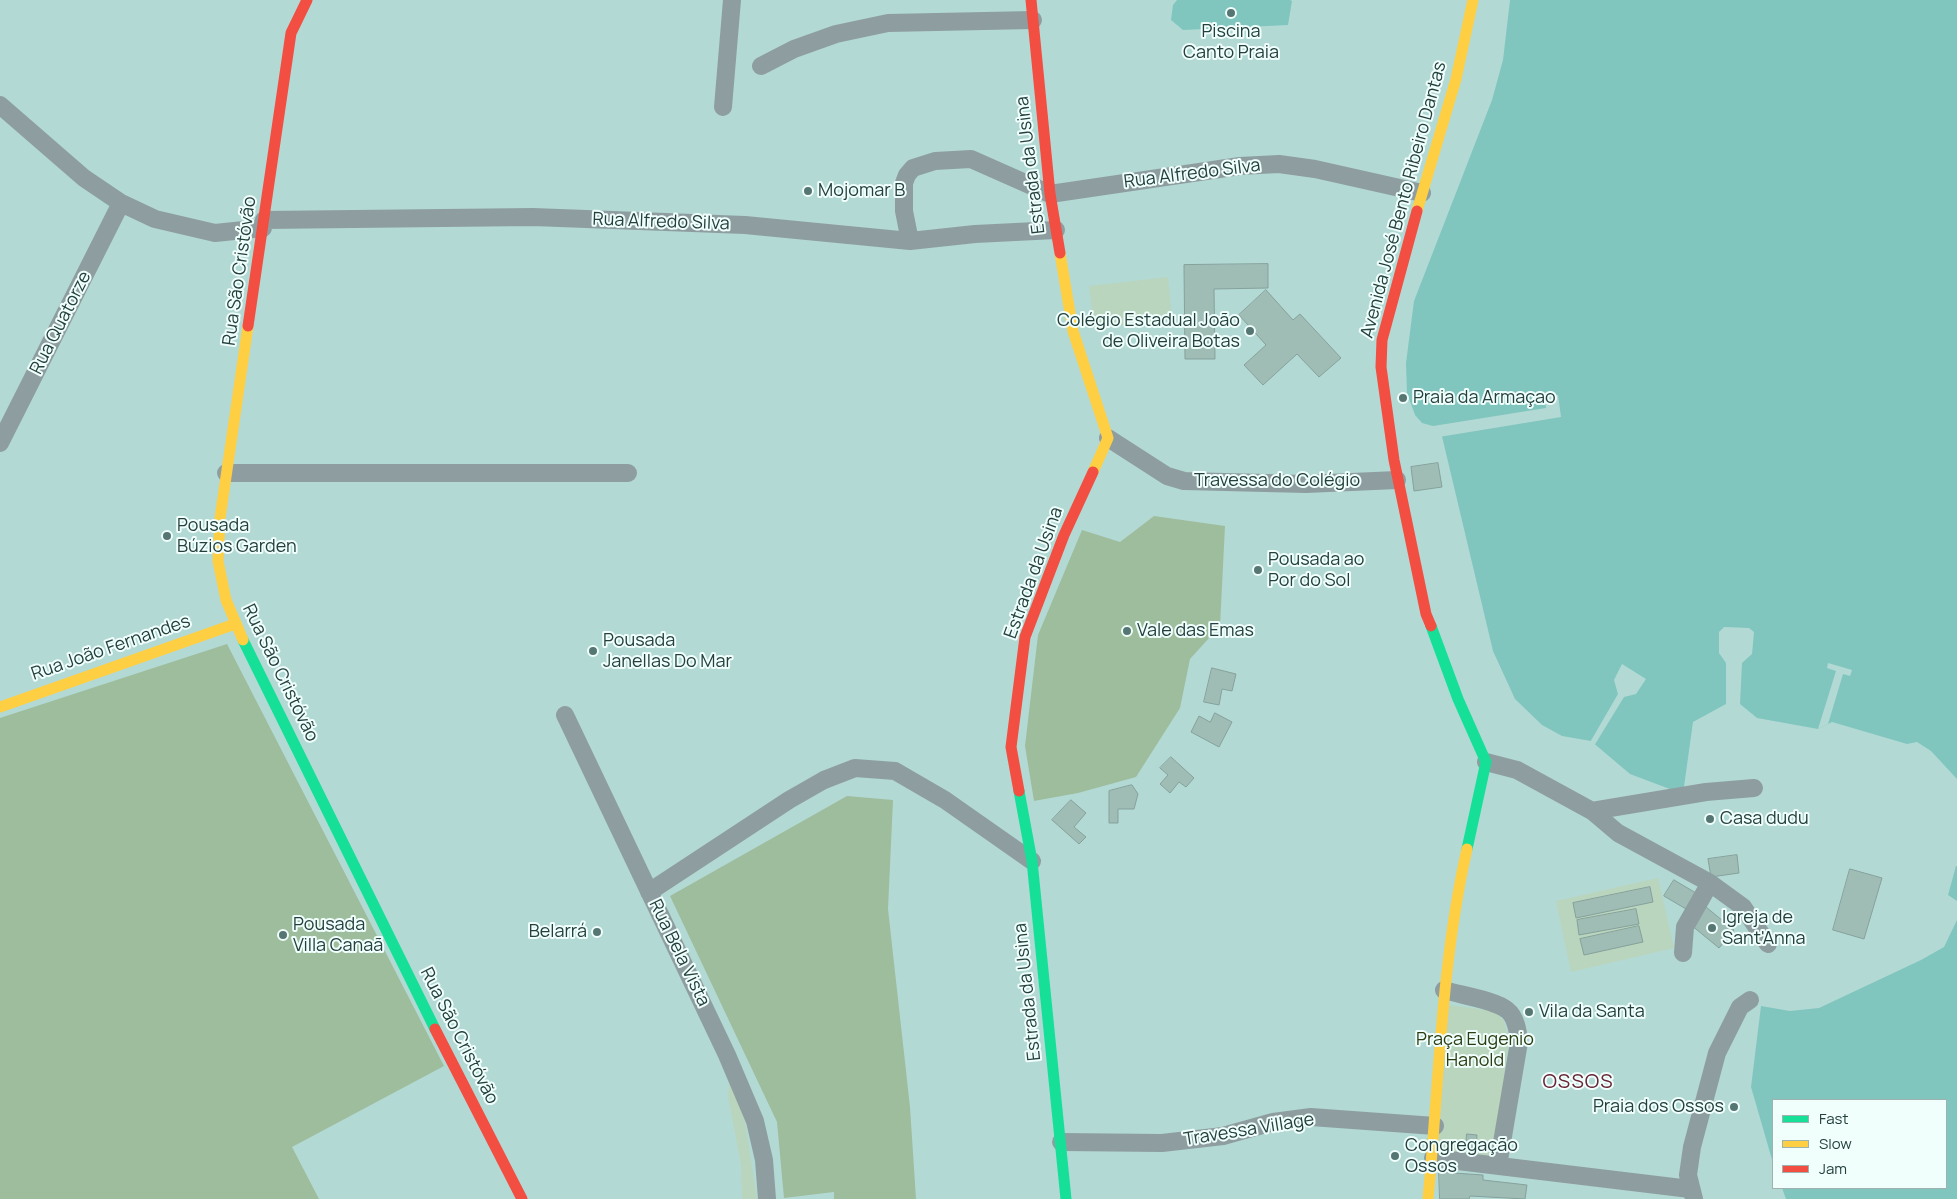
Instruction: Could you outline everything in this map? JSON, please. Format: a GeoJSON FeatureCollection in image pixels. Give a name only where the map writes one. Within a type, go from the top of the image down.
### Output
{"type":"FeatureCollection","features":[{"type":"Feature","properties":{"kind":"main road","name":"Rua São Cristóvão"},"geometry":{"type":"LineString","coordinates":[[306,0],[291,33],[239,402],[226,473],[220,518],[218,561],[226,600],[235,624],[456,1071],[522,1199]]}},
{"type":"Feature","properties":{"kind":"main road","name":"Estrada da Usina"},"geometry":{"type":"LineString","coordinates":[[1031,0],[1050,194],[1073,331],[1108,438],[1064,535],[1025,637],[1011,747],[1032,861],[1062,1142],[1066,1199]]}},
{"type":"Feature","properties":{"kind":"main road","name":"Avenida José Bento Ribeiro Dantas"},"geometry":{"type":"LineString","coordinates":[[1473,0],[1456,79],[1422,193],[1382,340],[1381,367],[1398,480],[1426,614],[1458,699],[1486,762]]}},
{"type":"Feature","properties":{"kind":"main road","name":"Rua João Fernandes"},"geometry":{"type":"LineString","coordinates":[[0,708],[19,699],[235,624]]}},
{"type":"Feature","properties":{"kind":"main road"},"geometry":{"type":"LineString","coordinates":[[1428,1199],[1436,1126],[1444,990],[1458,888],[1486,762]]}},
{"type":"Feature","properties":{"kind":"street"},"geometry":{"type":"LineString","coordinates":[[723,107],[732,0]]}},
{"type":"Feature","properties":{"kind":"street"},"geometry":{"type":"LineString","coordinates":[[761,66],[794,49],[836,34],[888,23],[1033,20]]}},
{"type":"Feature","properties":{"kind":"street","name":"Rua Alfredo Silva"},"geometry":{"type":"LineString","coordinates":[[0,105],[84,178],[121,203],[155,219],[216,233],[264,224],[533,217],[745,225],[910,241],[975,234],[1056,230]]}},
{"type":"Feature","properties":{"kind":"street"},"geometry":{"type":"LineString","coordinates":[[910,241],[904,211],[904,183],[907,175],[919,166],[935,161],[971,159],[1050,194]]}},
{"type":"Feature","properties":{"kind":"street","name":"Rua Alfredo Silva"},"geometry":{"type":"LineString","coordinates":[[1050,194],[1240,166],[1279,164],[1314,169],[1422,193]]}},
{"type":"Feature","properties":{"kind":"street","name":"Rua Quatorze"},"geometry":{"type":"LineString","coordinates":[[0,443],[121,203]]}},
{"type":"Feature","properties":{"kind":"street","name":"Travessa do Colégio"},"geometry":{"type":"LineString","coordinates":[[1108,438],[1167,476],[1184,481],[1306,484],[1398,480]]}},
{"type":"Feature","properties":{"kind":"street"},"geometry":{"type":"LineString","coordinates":[[226,473],[628,473]]}},
{"type":"Feature","properties":{"kind":"street","name":"Rua Bela Vista"},"geometry":{"type":"LineString","coordinates":[[564,715],[728,1055],[755,1121],[764,1160],[767,1199]]}},
{"type":"Feature","properties":{"kind":"street"},"geometry":{"type":"LineString","coordinates":[[1486,762],[1517,770],[1592,811],[1618,833],[1710,884],[1743,907],[1768,944]]}},
{"type":"Feature","properties":{"kind":"street"},"geometry":{"type":"LineString","coordinates":[[649,892],[789,800],[824,780],[855,768],[895,771],[945,800],[1032,861]]}},
{"type":"Feature","properties":{"kind":"street"},"geometry":{"type":"LineString","coordinates":[[1592,811],[1706,792],[1754,788]]}},
{"type":"Feature","properties":{"kind":"street"},"geometry":{"type":"LineString","coordinates":[[1683,953],[1685,928],[1710,884]]}},
{"type":"Feature","properties":{"kind":"street"},"geometry":{"type":"LineString","coordinates":[[1444,990],[1501,1006],[1512,1015],[1518,1029],[1519,1042],[1498,1166]]}},
{"type":"Feature","properties":{"kind":"street"},"geometry":{"type":"LineString","coordinates":[[1433,1158],[1692,1194],[1688,1174],[1692,1147],[1707,1091],[1718,1054],[1745,1003]]}},
{"type":"Feature","properties":{"kind":"street","name":"Travessa Village"},"geometry":{"type":"LineString","coordinates":[[1062,1142],[1162,1143],[1223,1136],[1273,1122],[1311,1117],[1436,1126]]}},
{"type":"Feature","properties":{"kind":"green space"},"geometry":{"type":"Polygon","coordinates":[[[1168,277],[1172,320],[1094,329],[1089,286],[1168,277]]]}},
{"type":"Feature","properties":{"kind":"green space"},"geometry":{"type":"Polygon","coordinates":[[[1154,516],[1225,526],[1220,626],[1190,659],[1180,708],[1136,777],[1078,793],[1034,801],[1025,746],[1038,635],[1082,530],[1120,542],[1154,516]]]}},
{"type":"Feature","properties":{"kind":"green space"},"geometry":{"type":"Polygon","coordinates":[[[227,644],[444,1066],[292,1147],[319,1199],[0,1199],[0,718],[227,644]]]}},
{"type":"Feature","properties":{"kind":"green space"},"geometry":{"type":"Polygon","coordinates":[[[847,796],[893,800],[888,909],[910,1107],[916,1199],[834,1199],[834,1192],[784,1198],[777,1122],[670,896],[847,796]]]}},
{"type":"Feature","properties":{"kind":"green space"},"geometry":{"type":"Polygon","coordinates":[[[1658,878],[1674,948],[1571,972],[1556,901],[1658,878]]]}},
{"type":"Feature","properties":{"kind":"green space","name":"Praça Eugenio Hanold"},"geometry":{"type":"Polygon","coordinates":[[[1448,1005],[1495,1011],[1504,1021],[1509,1040],[1493,1160],[1435,1152],[1448,1005]]]}},
{"type":"Feature","properties":{"kind":"green space"},"geometry":{"type":"Polygon","coordinates":[[[730,1077],[745,1122],[757,1199],[742,1199],[741,1165],[728,1096],[730,1077]]]}},
{"type":"Feature","properties":{"kind":"water","name":"Piscina Canto Praia"},"geometry":{"type":"Polygon","coordinates":[[[1177,0],[1292,1],[1288,25],[1183,30],[1171,20],[1173,5],[1177,0]]]}},
{"type":"Feature","properties":{"kind":"water"},"geometry":{"type":"Polygon","coordinates":[[[1510,0],[1957,0],[1957,779],[1931,751],[1917,742],[1907,744],[1832,722],[1818,729],[1757,718],[1740,704],[1726,704],[1693,722],[1683,794],[1630,774],[1591,741],[1562,736],[1542,725],[1515,699],[1493,651],[1440,428],[1422,423],[1415,415],[1407,393],[1406,363],[1414,301],[1492,100],[1503,60],[1510,0]]]}},
{"type":"Feature","properties":{"kind":"water"},"geometry":{"type":"Polygon","coordinates":[[[1957,866],[1957,901],[1948,895],[1957,866]]]}},
{"type":"Feature","properties":{"kind":"water"},"geometry":{"type":"Polygon","coordinates":[[[1957,920],[1957,1199],[1786,1199],[1782,1189],[1947,1189],[1947,1099],[1772,1099],[1772,1160],[1751,1087],[1761,1006],[1790,1011],[1819,1008],[1921,960],[1944,947],[1957,920]]]}},
{"type":"Feature","properties":{"kind":"pier"},"geometry":{"type":"Polygon","coordinates":[[[1558,395],[1561,417],[1439,437],[1437,430],[1427,427],[1546,408],[1545,397],[1558,395]]]}},
{"type":"Feature","properties":{"kind":"pier"},"geometry":{"type":"Polygon","coordinates":[[[1724,627],[1749,628],[1754,632],[1752,654],[1742,663],[1740,704],[1726,704],[1726,663],[1719,653],[1719,632],[1724,627]]]}},
{"type":"Feature","properties":{"kind":"pier"},"geometry":{"type":"Polygon","coordinates":[[[1828,663],[1852,670],[1850,676],[1843,674],[1828,724],[1818,729],[1836,671],[1827,668],[1828,663]]]}},
{"type":"Feature","properties":{"kind":"pier"},"geometry":{"type":"Polygon","coordinates":[[[1622,664],[1646,679],[1636,694],[1624,697],[1594,746],[1589,744],[1618,694],[1614,680],[1622,664]]]}},
{"type":"Feature","properties":{"kind":"building"},"geometry":{"type":"Polygon","coordinates":[[[1268,264],[1268,288],[1214,289],[1215,359],[1185,359],[1184,265],[1268,264]]]}},
{"type":"Feature","properties":{"kind":"building"},"geometry":{"type":"Polygon","coordinates":[[[1266,290],[1293,320],[1300,314],[1341,358],[1319,377],[1297,354],[1263,385],[1244,365],[1266,345],[1239,315],[1266,290]]]}},
{"type":"Feature","properties":{"kind":"building"},"geometry":{"type":"Polygon","coordinates":[[[1438,463],[1442,487],[1414,491],[1411,467],[1438,463]]]}},
{"type":"Feature","properties":{"kind":"building"},"geometry":{"type":"Polygon","coordinates":[[[1212,668],[1236,674],[1232,691],[1222,689],[1219,705],[1204,702],[1212,668]]]}},
{"type":"Feature","properties":{"kind":"building"},"geometry":{"type":"Polygon","coordinates":[[[1215,713],[1232,722],[1219,747],[1191,732],[1199,716],[1210,722],[1215,713]]]}},
{"type":"Feature","properties":{"kind":"building"},"geometry":{"type":"Polygon","coordinates":[[[1171,757],[1194,778],[1186,787],[1179,782],[1170,793],[1160,784],[1168,775],[1160,768],[1171,757]]]}},
{"type":"Feature","properties":{"kind":"building"},"geometry":{"type":"Polygon","coordinates":[[[1132,785],[1138,794],[1134,809],[1118,809],[1118,823],[1109,823],[1109,791],[1132,785]]]}},
{"type":"Feature","properties":{"kind":"building"},"geometry":{"type":"Polygon","coordinates":[[[1071,800],[1086,813],[1074,827],[1086,837],[1079,844],[1052,820],[1071,800]]]}},
{"type":"Feature","properties":{"kind":"building"},"geometry":{"type":"Polygon","coordinates":[[[1737,855],[1739,873],[1711,877],[1708,859],[1737,855]]]}},
{"type":"Feature","properties":{"kind":"building"},"geometry":{"type":"Polygon","coordinates":[[[1850,869],[1882,878],[1864,939],[1833,930],[1850,869]]]}},
{"type":"Feature","properties":{"kind":"building"},"geometry":{"type":"Polygon","coordinates":[[[1674,880],[1696,893],[1686,909],[1664,896],[1674,880]]]}},
{"type":"Feature","properties":{"kind":"building"},"geometry":{"type":"Polygon","coordinates":[[[1650,887],[1653,902],[1576,918],[1573,903],[1650,887]]]}},
{"type":"Feature","properties":{"kind":"building","name":"Igreja de Sant'Anna"},"geometry":{"type":"Polygon","coordinates":[[[1706,907],[1734,930],[1719,948],[1691,925],[1706,907]]]}},
{"type":"Feature","properties":{"kind":"building"},"geometry":{"type":"Polygon","coordinates":[[[1636,909],[1639,924],[1579,935],[1577,920],[1636,909]]]}},
{"type":"Feature","properties":{"kind":"building"},"geometry":{"type":"Polygon","coordinates":[[[1639,926],[1643,942],[1584,955],[1580,939],[1639,926]]]}},
{"type":"Feature","properties":{"kind":"building"},"geometry":{"type":"Polygon","coordinates":[[[1467,1134],[1477,1135],[1476,1148],[1466,1147],[1467,1134]]]}},
{"type":"Feature","properties":{"kind":"building"},"geometry":{"type":"Polygon","coordinates":[[[1439,1172],[1483,1175],[1483,1180],[1527,1185],[1525,1199],[1470,1196],[1469,1199],[1440,1199],[1439,1172]]]}},
{"type":"Feature","properties":{"kind":"traffic: fast"},"geometry":{"type":"LineString","coordinates":[[1431,626],[1458,699],[1486,762],[1467,849]]}},
{"type":"Feature","properties":{"kind":"traffic: fast"},"geometry":{"type":"LineString","coordinates":[[243,640],[435,1029]]}},
{"type":"Feature","properties":{"kind":"traffic: fast"},"geometry":{"type":"LineString","coordinates":[[1019,791],[1032,861],[1066,1199]]}},
{"type":"Feature","properties":{"kind":"traffic: slow"},"geometry":{"type":"LineString","coordinates":[[1417,211],[1456,79],[1473,0]]}},
{"type":"Feature","properties":{"kind":"traffic: slow"},"geometry":{"type":"LineString","coordinates":[[1060,253],[1073,331],[1108,438],[1093,472]]}},
{"type":"Feature","properties":{"kind":"traffic: slow"},"geometry":{"type":"LineString","coordinates":[[243,640],[226,600],[218,561],[220,518],[248,326]]}},
{"type":"Feature","properties":{"kind":"traffic: slow"},"geometry":{"type":"LineString","coordinates":[[0,707],[235,624]]}},
{"type":"Feature","properties":{"kind":"traffic: slow"},"geometry":{"type":"LineString","coordinates":[[1428,1199],[1446,979],[1458,892],[1467,849]]}},
{"type":"Feature","properties":{"kind":"traffic: jam"},"geometry":{"type":"LineString","coordinates":[[248,326],[291,33],[307,0]]}},
{"type":"Feature","properties":{"kind":"traffic: jam"},"geometry":{"type":"LineString","coordinates":[[1031,0],[1050,194],[1060,253]]}},
{"type":"Feature","properties":{"kind":"traffic: jam"},"geometry":{"type":"LineString","coordinates":[[1417,211],[1382,340],[1381,367],[1394,460],[1426,614],[1431,626]]}},
{"type":"Feature","properties":{"kind":"traffic: jam"},"geometry":{"type":"LineString","coordinates":[[1019,791],[1011,747],[1025,637],[1064,535],[1093,472]]}},
{"type":"Feature","properties":{"kind":"traffic: jam"},"geometry":{"type":"LineString","coordinates":[[435,1029],[522,1199]]}},
{"type":"Feature","properties":{"kind":"place","name":"Piscina Canto Praia"},"geometry":{"type":"Point","coordinates":[1231,13]}},
{"type":"Feature","properties":{"kind":"place","name":"Mojomar B"},"geometry":{"type":"Point","coordinates":[808,191]}},
{"type":"Feature","properties":{"kind":"place","name":"Colégio Estadual João de Oliveira Botas"},"geometry":{"type":"Point","coordinates":[1250,331]}},
{"type":"Feature","properties":{"kind":"place","name":"Praia da Armaçao"},"geometry":{"type":"Point","coordinates":[1403,398]}},
{"type":"Feature","properties":{"kind":"place","name":"Pousada Búzios Garden"},"geometry":{"type":"Point","coordinates":[167,536]}},
{"type":"Feature","properties":{"kind":"place","name":"Pousada ao Por do Sol"},"geometry":{"type":"Point","coordinates":[1258,570]}},
{"type":"Feature","properties":{"kind":"place","name":"Vale das Emas"},"geometry":{"type":"Point","coordinates":[1127,631]}},
{"type":"Feature","properties":{"kind":"place","name":"Pousada Janellas Do Mar"},"geometry":{"type":"Point","coordinates":[593,651]}},
{"type":"Feature","properties":{"kind":"place","name":"Casa dudu"},"geometry":{"type":"Point","coordinates":[1710,819]}},
{"type":"Feature","properties":{"kind":"place","name":"Igreja de Sant'Anna"},"geometry":{"type":"Point","coordinates":[1712,928]}},
{"type":"Feature","properties":{"kind":"place","name":"Belarrá"},"geometry":{"type":"Point","coordinates":[597,932]}},
{"type":"Feature","properties":{"kind":"place","name":"Pousada Villa Canaã"},"geometry":{"type":"Point","coordinates":[283,935]}},
{"type":"Feature","properties":{"kind":"place","name":"Vila da Santa"},"geometry":{"type":"Point","coordinates":[1529,1012]}},
{"type":"Feature","properties":{"kind":"place","name":"Praia dos Ossos"},"geometry":{"type":"Point","coordinates":[1734,1107]}},
{"type":"Feature","properties":{"kind":"place","name":"Congregação Ossos"},"geometry":{"type":"Point","coordinates":[1395,1156]}},
{"type":"Feature","properties":{"kind":"district","name":"OSSOS"},"geometry":{"type":"Point","coordinates":[1578,1082]}}]}
